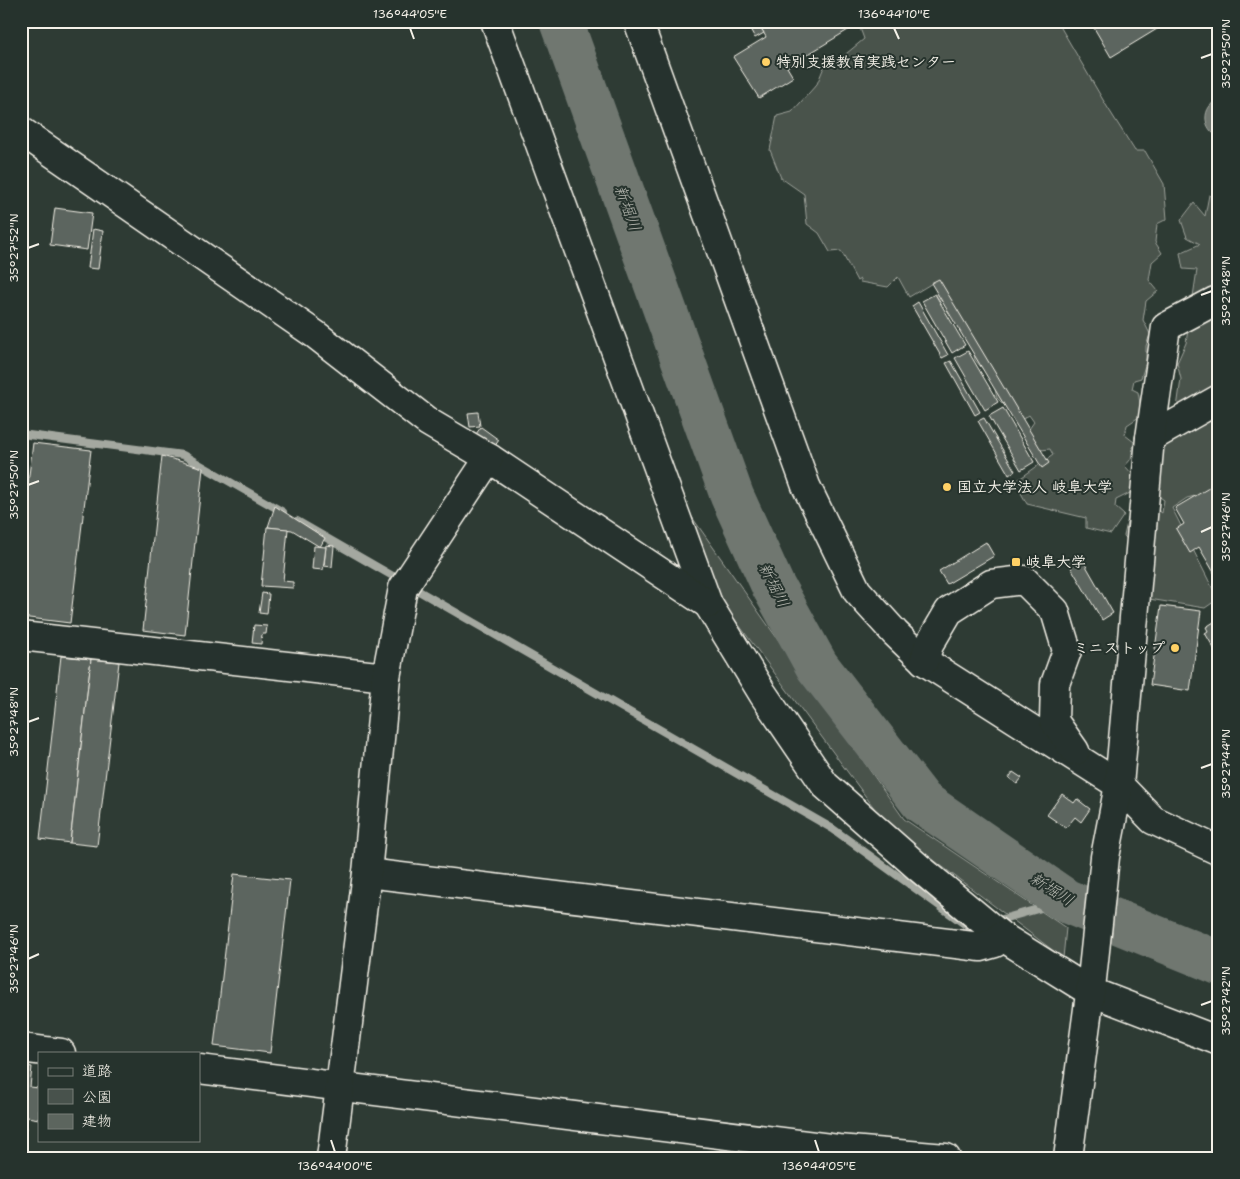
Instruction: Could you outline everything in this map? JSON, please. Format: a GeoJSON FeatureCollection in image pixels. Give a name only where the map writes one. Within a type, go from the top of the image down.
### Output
{"type":"FeatureCollection","features":[{"type":"Feature","properties":{"kind":"street"},"geometry":{"type":"LineString","coordinates":[[495,21],[708,604],[762,694],[825,785],[918,867],[1001,936],[1090,985],[1219,1041]]}},
{"type":"Feature","properties":{"kind":"street"},"geometry":{"type":"LineString","coordinates":[[638,21],[806,486],[857,591],[894,633],[924,661],[1120,785],[1153,820],[1219,851]]}},
{"type":"Feature","properties":{"kind":"street"},"geometry":{"type":"LineString","coordinates":[[21,131],[316,335],[428,422],[489,458],[708,604]]}},
{"type":"Feature","properties":{"kind":"street"},"geometry":{"type":"LineString","coordinates":[[1068,1158],[1105,857],[1120,785],[1120,759],[1150,438],[1166,327],[1215,301],[1219,302]]}},
{"type":"Feature","properties":{"kind":"street"},"geometry":{"type":"LineString","coordinates":[[1150,438],[1219,400]]}},
{"type":"Feature","properties":{"kind":"street"},"geometry":{"type":"LineString","coordinates":[[331,1158],[367,872],[386,677],[403,588],[489,458]]}},
{"type":"Feature","properties":{"kind":"street"},"geometry":{"type":"LineString","coordinates":[[924,661],[929,645],[949,611],[991,584],[1024,580],[1054,611],[1067,651],[1055,684],[1054,720],[1082,761]]}},
{"type":"Feature","properties":{"kind":"street"},"geometry":{"type":"LineString","coordinates":[[21,636],[386,677]]}},
{"type":"Feature","properties":{"kind":"street"},"geometry":{"type":"LineString","coordinates":[[367,872],[981,947],[995,943],[1001,936]]}},
{"type":"Feature","properties":{"kind":"street"},"geometry":{"type":"LineString","coordinates":[[21,1048],[53,1052]]}},
{"type":"Feature","properties":{"kind":"street"},"geometry":{"type":"LineString","coordinates":[[200,1069],[838,1149],[946,1158]]}},
{"type":"Feature","properties":{"kind":"green space"},"geometry":{"type":"Polygon","coordinates":[[[870,21],[1057,21],[1135,151],[1145,151],[1164,184],[1167,219],[1157,224],[1155,242],[1162,253],[1152,262],[1149,280],[1158,291],[1146,301],[1143,320],[1150,334],[1146,346],[1146,362],[1141,378],[1134,380],[1132,389],[1138,392],[1142,415],[1127,425],[1125,435],[1134,442],[1131,459],[1125,466],[1134,476],[1130,493],[1116,500],[1115,507],[1124,515],[1111,534],[1086,528],[1086,518],[1027,504],[1015,482],[1053,455],[1050,449],[1032,451],[1024,436],[1034,422],[1029,415],[1020,421],[997,398],[993,381],[975,360],[970,336],[959,317],[937,297],[935,283],[909,297],[898,277],[888,287],[860,282],[860,279],[857,281],[841,251],[830,252],[819,233],[807,224],[804,194],[781,178],[770,150],[777,116],[792,112],[817,84],[824,67],[835,63],[864,39],[860,28],[870,21]]]}},
{"type":"Feature","properties":{"kind":"green space"},"geometry":{"type":"Polygon","coordinates":[[[1209,195],[1219,199],[1219,479],[1211,484],[1207,493],[1187,498],[1172,508],[1218,599],[1205,608],[1149,599],[1134,592],[1123,580],[1124,565],[1136,549],[1124,536],[1128,518],[1155,508],[1162,513],[1164,500],[1154,493],[1161,482],[1152,477],[1143,454],[1174,430],[1181,379],[1177,363],[1186,343],[1197,270],[1183,269],[1180,253],[1200,244],[1187,237],[1181,220],[1194,203],[1205,216],[1209,195]]]}},
{"type":"Feature","properties":{"kind":"green space"},"geometry":{"type":"Polygon","coordinates":[[[680,500],[904,819],[1066,928],[1063,958],[886,824],[722,602],[680,500]]]}},
{"type":"Feature","properties":{"kind":"shaded area"},"geometry":{"type":"Polygon","coordinates":[[[1219,99],[1219,137],[1209,129],[1206,118],[1209,107],[1219,99]]]}},
{"type":"Feature","properties":{"kind":"building","name":"特別支援教育実践センター"},"geometry":{"type":"Polygon","coordinates":[[[757,21],[863,21],[787,67],[793,77],[759,98],[733,57],[766,37],[757,21]]]}},
{"type":"Feature","properties":{"kind":"building"},"geometry":{"type":"Polygon","coordinates":[[[1090,21],[1160,21],[1162,26],[1111,57],[1090,21]]]}},
{"type":"Feature","properties":{"kind":"building"},"geometry":{"type":"Polygon","coordinates":[[[757,22],[764,33],[755,38],[749,27],[757,22]]]}},
{"type":"Feature","properties":{"kind":"building"},"geometry":{"type":"Polygon","coordinates":[[[55,208],[92,213],[87,250],[50,245],[55,208]]]}},
{"type":"Feature","properties":{"kind":"building"},"geometry":{"type":"Polygon","coordinates":[[[93,229],[103,231],[98,269],[88,268],[93,229]]]}},
{"type":"Feature","properties":{"kind":"building"},"geometry":{"type":"Polygon","coordinates":[[[939,279],[1049,463],[1042,468],[931,283],[939,279]]]}},
{"type":"Feature","properties":{"kind":"building"},"geometry":{"type":"Polygon","coordinates":[[[935,294],[965,345],[952,353],[922,301],[935,294]]]}},
{"type":"Feature","properties":{"kind":"building"},"geometry":{"type":"Polygon","coordinates":[[[918,302],[948,355],[942,358],[912,306],[918,302]]]}},
{"type":"Feature","properties":{"kind":"building"},"geometry":{"type":"Polygon","coordinates":[[[968,351],[998,402],[985,410],[955,358],[968,351]]]}},
{"type":"Feature","properties":{"kind":"building"},"geometry":{"type":"Polygon","coordinates":[[[951,361],[980,412],[975,415],[946,363],[951,361]]]}},
{"type":"Feature","properties":{"kind":"building"},"geometry":{"type":"Polygon","coordinates":[[[1003,408],[1034,462],[1021,470],[989,416],[1003,408]]]}},
{"type":"Feature","properties":{"kind":"building"},"geometry":{"type":"Polygon","coordinates":[[[478,412],[480,426],[470,427],[468,413],[478,412]]]}},
{"type":"Feature","properties":{"kind":"building"},"geometry":{"type":"Polygon","coordinates":[[[984,418],[1015,471],[1009,475],[978,421],[984,418]]]}},
{"type":"Feature","properties":{"kind":"building"},"geometry":{"type":"Polygon","coordinates":[[[481,427],[499,440],[494,447],[476,434],[481,427]]]}},
{"type":"Feature","properties":{"kind":"building"},"geometry":{"type":"Polygon","coordinates":[[[33,443],[91,450],[70,623],[21,617],[21,540],[33,443]]]}},
{"type":"Feature","properties":{"kind":"building"},"geometry":{"type":"Polygon","coordinates":[[[162,456],[203,468],[185,635],[143,630],[162,456]]]}},
{"type":"Feature","properties":{"kind":"building"},"geometry":{"type":"Polygon","coordinates":[[[1219,482],[1219,581],[1199,547],[1190,553],[1176,529],[1184,524],[1175,508],[1219,482]]]}},
{"type":"Feature","properties":{"kind":"building"},"geometry":{"type":"Polygon","coordinates":[[[275,506],[325,538],[320,547],[292,530],[268,527],[275,506]]]}},
{"type":"Feature","properties":{"kind":"building"},"geometry":{"type":"Polygon","coordinates":[[[267,527],[288,529],[283,581],[293,582],[293,588],[261,586],[267,527]]]}},
{"type":"Feature","properties":{"kind":"building"},"geometry":{"type":"Polygon","coordinates":[[[986,542],[994,556],[947,584],[939,571],[986,542]]]}},
{"type":"Feature","properties":{"kind":"building"},"geometry":{"type":"Polygon","coordinates":[[[326,545],[334,546],[332,567],[324,566],[326,545]]]}},
{"type":"Feature","properties":{"kind":"building"},"geometry":{"type":"Polygon","coordinates":[[[314,546],[326,547],[323,570],[312,569],[314,546]]]}},
{"type":"Feature","properties":{"kind":"building"},"geometry":{"type":"Polygon","coordinates":[[[1081,557],[1113,613],[1102,620],[1069,564],[1081,557]]]}},
{"type":"Feature","properties":{"kind":"building"},"geometry":{"type":"Polygon","coordinates":[[[262,593],[269,594],[267,614],[259,613],[262,593]]]}},
{"type":"Feature","properties":{"kind":"building","name":"ミニストップ"},"geometry":{"type":"Polygon","coordinates":[[[1161,606],[1201,611],[1190,691],[1150,685],[1161,606]]]}},
{"type":"Feature","properties":{"kind":"building"},"geometry":{"type":"Polygon","coordinates":[[[1214,622],[1215,625],[1219,624],[1219,657],[1205,633],[1208,631],[1206,627],[1214,622]]]}},
{"type":"Feature","properties":{"kind":"building"},"geometry":{"type":"Polygon","coordinates":[[[254,625],[267,626],[266,634],[262,634],[261,644],[252,643],[254,625]]]}},
{"type":"Feature","properties":{"kind":"building"},"geometry":{"type":"Polygon","coordinates":[[[61,656],[91,659],[70,843],[40,839],[61,656]]]}},
{"type":"Feature","properties":{"kind":"building"},"geometry":{"type":"Polygon","coordinates":[[[91,659],[119,662],[97,846],[70,843],[91,659]]]}},
{"type":"Feature","properties":{"kind":"building"},"geometry":{"type":"Polygon","coordinates":[[[1013,772],[1022,778],[1017,784],[1009,778],[1013,772]]]}},
{"type":"Feature","properties":{"kind":"building"},"geometry":{"type":"Polygon","coordinates":[[[1062,794],[1074,803],[1077,799],[1090,809],[1081,822],[1075,817],[1066,828],[1047,815],[1062,794]]]}},
{"type":"Feature","properties":{"kind":"building"},"geometry":{"type":"Polygon","coordinates":[[[234,874],[290,880],[270,1053],[214,1046],[234,874]]]}},
{"type":"Feature","properties":{"kind":"building"},"geometry":{"type":"Polygon","coordinates":[[[22,1065],[32,1067],[30,1087],[38,1088],[38,1119],[27,1117],[24,1144],[21,1143],[21,1110],[24,1110],[24,1102],[21,1101],[22,1065]]]}},
{"type":"Feature","properties":{"kind":"waterway","name":"新堀川"},"geometry":{"type":"LineString","coordinates":[[561,21],[732,496],[773,586],[817,666],[922,802],[1066,901],[1219,963]]}},
{"type":"Feature","properties":{"kind":"waterway"},"geometry":{"type":"LineString","coordinates":[[21,434],[183,455],[283,512]]}},
{"type":"Feature","properties":{"kind":"waterway"},"geometry":{"type":"LineString","coordinates":[[297,521],[833,829],[970,928],[974,927]]}},
{"type":"Feature","properties":{"kind":"waterway"},"geometry":{"type":"LineString","coordinates":[[992,922],[1066,901]]}},
{"type":"Feature","properties":{"kind":"place","name":"特別支援教育実践センター"},"geometry":{"type":"Point","coordinates":[766,62]}},
{"type":"Feature","properties":{"kind":"place","name":"国立大学法人 岐阜大学"},"geometry":{"type":"Point","coordinates":[947,487]}},
{"type":"Feature","properties":{"kind":"place","name":"岐阜大学"},"geometry":{"type":"Point","coordinates":[1016,562]}},
{"type":"Feature","properties":{"kind":"place","name":"ミニストップ"},"geometry":{"type":"Point","coordinates":[1175,648]}}]}
